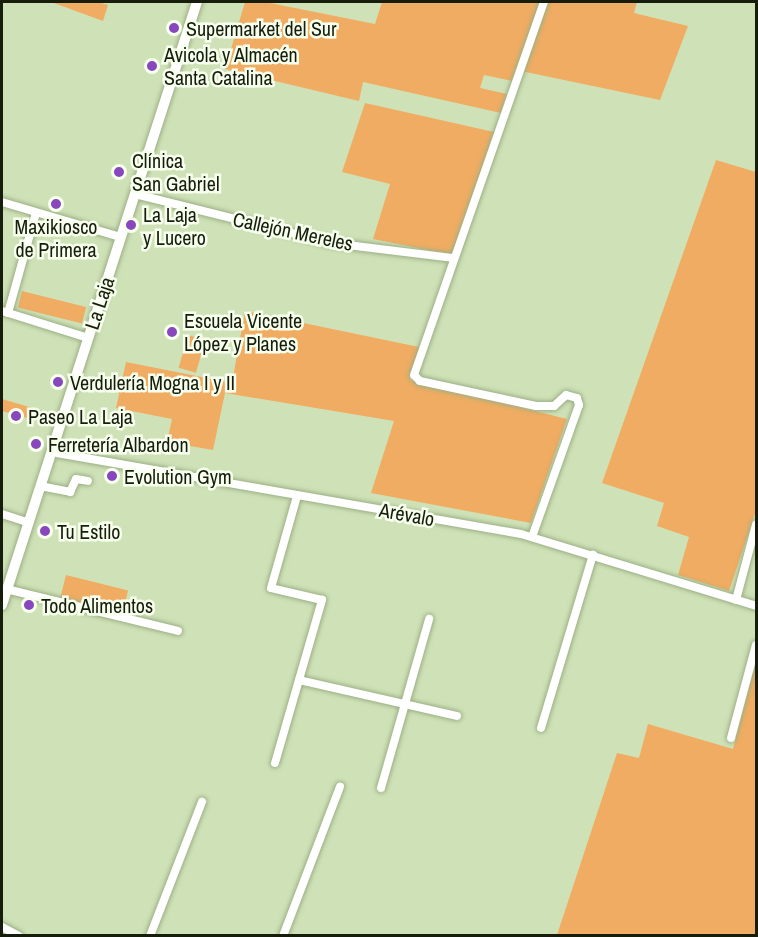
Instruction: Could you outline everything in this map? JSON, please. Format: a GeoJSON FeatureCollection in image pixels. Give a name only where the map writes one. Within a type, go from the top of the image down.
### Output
{"type":"FeatureCollection","features":[{"type":"Feature","properties":{"kind":"main road","name":"La Laja"},"geometry":{"type":"LineString","coordinates":[[2,605],[197,2]]}},
{"type":"Feature","properties":{"kind":"street"},"geometry":{"type":"LineString","coordinates":[[532,537],[579,405],[577,398],[566,395],[546,407],[416,379],[424,340],[544,2]]}},
{"type":"Feature","properties":{"kind":"street","name":"Callejón Mereles"},"geometry":{"type":"LineString","coordinates":[[135,194],[331,243],[454,258]]}},
{"type":"Feature","properties":{"kind":"street"},"geometry":{"type":"LineString","coordinates":[[2,202],[120,237]]}},
{"type":"Feature","properties":{"kind":"street"},"geometry":{"type":"LineString","coordinates":[[36,213],[5,312],[88,338]]}},
{"type":"Feature","properties":{"kind":"street","name":"Arévalo"},"geometry":{"type":"LineString","coordinates":[[51,453],[532,537],[756,606]]}},
{"type":"Feature","properties":{"kind":"street"},"geometry":{"type":"LineString","coordinates":[[40,486],[70,492],[76,479],[88,481]]}},
{"type":"Feature","properties":{"kind":"street"},"geometry":{"type":"LineString","coordinates":[[275,763],[322,600],[271,588],[297,496]]}},
{"type":"Feature","properties":{"kind":"street"},"geometry":{"type":"LineString","coordinates":[[2,514],[27,522]]}},
{"type":"Feature","properties":{"kind":"street"},"geometry":{"type":"LineString","coordinates":[[736,600],[756,525]]}},
{"type":"Feature","properties":{"kind":"street"},"geometry":{"type":"LineString","coordinates":[[541,728],[593,555]]}},
{"type":"Feature","properties":{"kind":"street"},"geometry":{"type":"LineString","coordinates":[[6,589],[178,631]]}},
{"type":"Feature","properties":{"kind":"street"},"geometry":{"type":"LineString","coordinates":[[381,788],[429,619]]}},
{"type":"Feature","properties":{"kind":"street"},"geometry":{"type":"LineString","coordinates":[[730,738],[756,645]]}},
{"type":"Feature","properties":{"kind":"street"},"geometry":{"type":"LineString","coordinates":[[299,680],[457,716]]}},
{"type":"Feature","properties":{"kind":"street"},"geometry":{"type":"LineString","coordinates":[[283,936],[340,787]]}},
{"type":"Feature","properties":{"kind":"street"},"geometry":{"type":"LineString","coordinates":[[150,936],[202,802]]}},
{"type":"Feature","properties":{"kind":"street"},"geometry":{"type":"LineString","coordinates":[[2,927],[19,936]]}},
{"type":"Feature","properties":{"kind":"shaded area"},"geometry":{"type":"Polygon","coordinates":[[[51,2],[98,2],[108,5],[103,21],[51,2]]]}},
{"type":"Feature","properties":{"kind":"shaded area"},"geometry":{"type":"Polygon","coordinates":[[[245,2],[265,2],[375,24],[382,2],[637,2],[634,13],[688,26],[660,100],[516,70],[512,81],[484,75],[480,88],[507,94],[501,113],[363,82],[359,101],[225,69],[245,2]]]}},
{"type":"Feature","properties":{"kind":"shaded area"},"geometry":{"type":"Polygon","coordinates":[[[365,103],[494,132],[453,255],[373,239],[390,184],[342,172],[365,103]]]}},
{"type":"Feature","properties":{"kind":"shaded area"},"geometry":{"type":"Polygon","coordinates":[[[716,160],[756,172],[756,511],[729,591],[678,575],[689,537],[657,526],[664,503],[602,483],[716,160]]]}},
{"type":"Feature","properties":{"kind":"shaded area"},"geometry":{"type":"Polygon","coordinates":[[[22,291],[86,307],[82,323],[18,307],[22,291]]]}},
{"type":"Feature","properties":{"kind":"shaded area"},"geometry":{"type":"Polygon","coordinates":[[[245,311],[419,347],[410,380],[567,419],[531,523],[371,493],[394,421],[225,393],[213,450],[167,442],[172,419],[116,408],[126,362],[232,383],[245,311]]]}},
{"type":"Feature","properties":{"kind":"shaded area"},"geometry":{"type":"Polygon","coordinates":[[[188,335],[205,340],[196,373],[179,368],[188,335]]]}},
{"type":"Feature","properties":{"kind":"shaded area"},"geometry":{"type":"Polygon","coordinates":[[[2,399],[53,414],[49,424],[2,411],[2,399]]]}},
{"type":"Feature","properties":{"kind":"shaded area"},"geometry":{"type":"Polygon","coordinates":[[[66,575],[128,590],[122,615],[60,599],[66,575]]]}},
{"type":"Feature","properties":{"kind":"shaded area"},"geometry":{"type":"Polygon","coordinates":[[[756,661],[756,935],[557,935],[617,753],[639,758],[648,724],[733,749],[756,661]]]}},
{"type":"Feature","properties":{"kind":"place","name":"Supermarket del Sur"},"geometry":{"type":"Point","coordinates":[174,28]}},
{"type":"Feature","properties":{"kind":"place","name":"Avicola y Almacén Santa Catalina"},"geometry":{"type":"Point","coordinates":[152,66]}},
{"type":"Feature","properties":{"kind":"place","name":"Clínica San Gabriel"},"geometry":{"type":"Point","coordinates":[119,172]}},
{"type":"Feature","properties":{"kind":"place","name":"Maxikiosco de Primera"},"geometry":{"type":"Point","coordinates":[56,204]}},
{"type":"Feature","properties":{"kind":"place","name":"La Laja y Lucero"},"geometry":{"type":"Point","coordinates":[131,225]}},
{"type":"Feature","properties":{"kind":"place","name":"Escuela Vicente López y Planes"},"geometry":{"type":"Point","coordinates":[172,332]}},
{"type":"Feature","properties":{"kind":"place","name":"Verdulería Mogna I y II"},"geometry":{"type":"Point","coordinates":[58,382]}},
{"type":"Feature","properties":{"kind":"place","name":"Paseo La Laja"},"geometry":{"type":"Point","coordinates":[16,416]}},
{"type":"Feature","properties":{"kind":"place","name":"Ferretería Albardon"},"geometry":{"type":"Point","coordinates":[36,444]}},
{"type":"Feature","properties":{"kind":"place","name":"Evolution Gym"},"geometry":{"type":"Point","coordinates":[112,476]}},
{"type":"Feature","properties":{"kind":"place","name":"Tu Estilo"},"geometry":{"type":"Point","coordinates":[45,531]}},
{"type":"Feature","properties":{"kind":"place","name":"Todo Alimentos"},"geometry":{"type":"Point","coordinates":[29,605]}}]}
